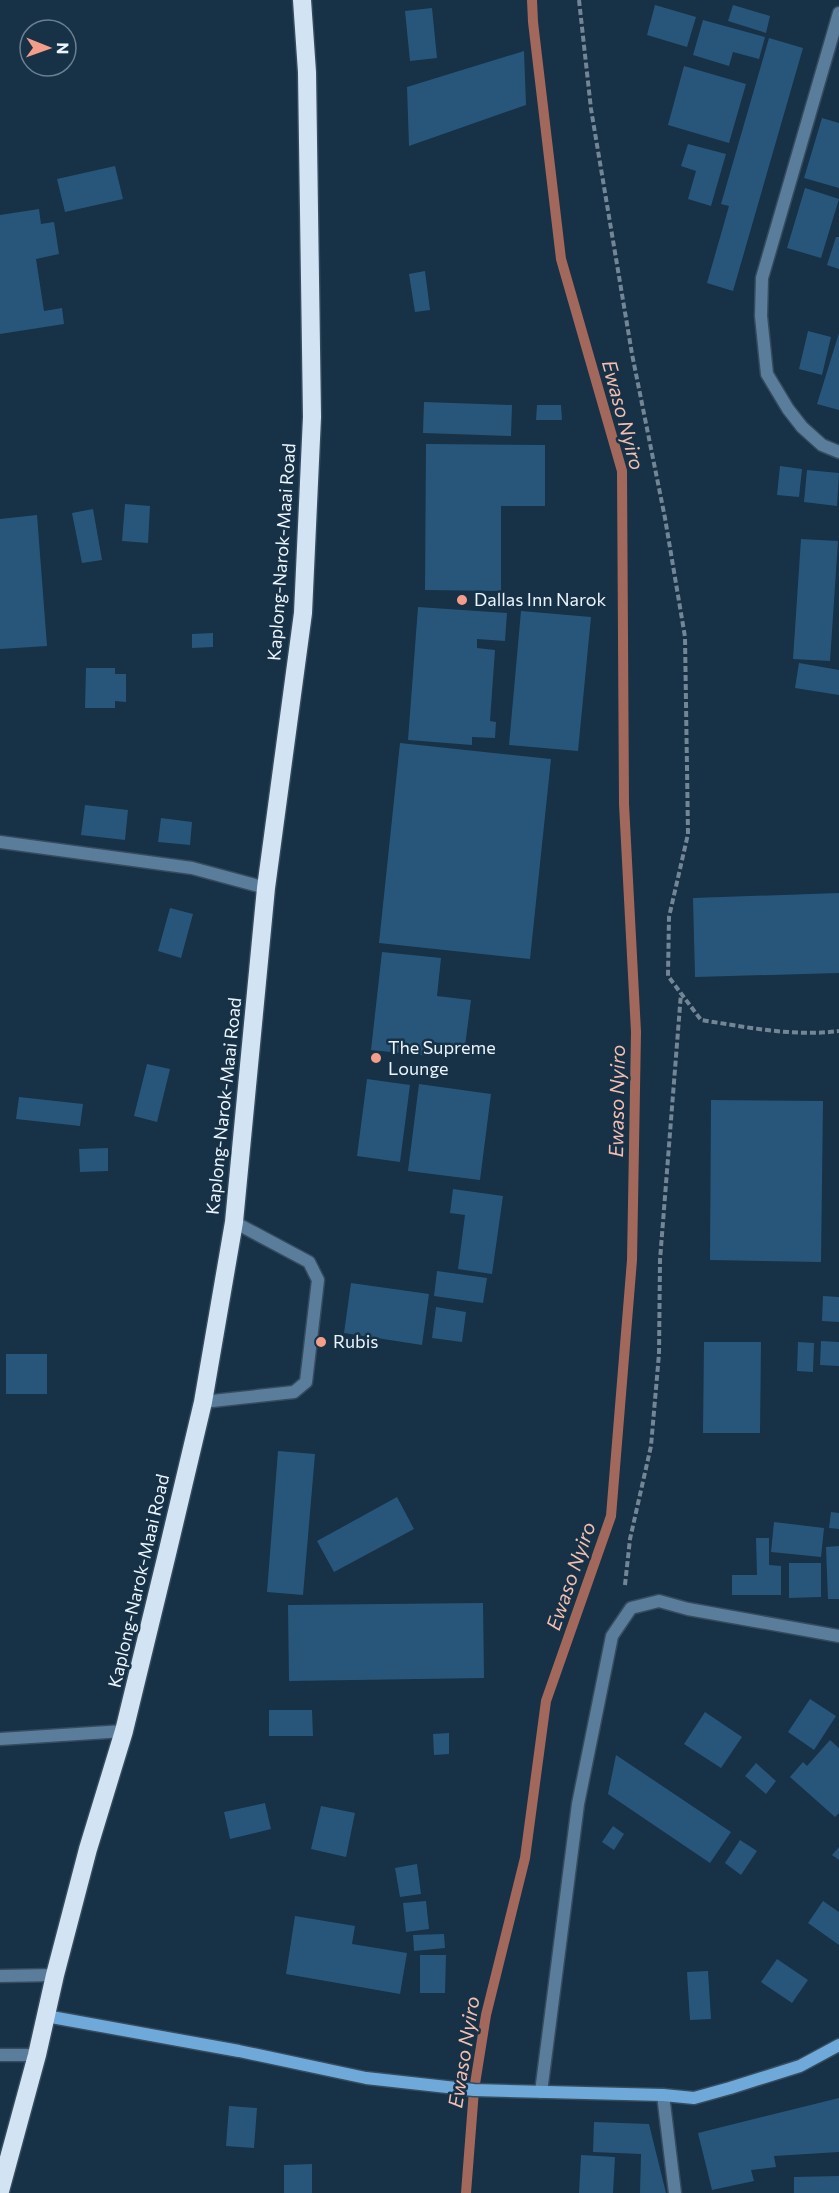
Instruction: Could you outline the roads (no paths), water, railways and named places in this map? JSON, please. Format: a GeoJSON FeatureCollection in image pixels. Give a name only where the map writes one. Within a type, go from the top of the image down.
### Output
{"type":"FeatureCollection","features":[{"type":"Feature","properties":{"kind":"highway","name":"Kaplong-Narok-Maai Road"},"geometry":{"type":"LineString","coordinates":[[0,2191],[37,2055],[88,1849],[124,1731],[203,1402],[234,1222],[266,888],[303,613],[312,417],[307,72],[302,0]]}},
{"type":"Feature","properties":{"kind":"street"},"geometry":{"type":"LineString","coordinates":[[839,13],[762,278],[761,316],[767,374],[802,427],[822,445],[839,452]]}},
{"type":"Feature","properties":{"kind":"street"},"geometry":{"type":"LineString","coordinates":[[0,842],[192,868],[266,888]]}},
{"type":"Feature","properties":{"kind":"street"},"geometry":{"type":"LineString","coordinates":[[203,1402],[294,1392],[306,1382],[318,1280],[309,1262],[234,1222]]}},
{"type":"Feature","properties":{"kind":"street"},"geometry":{"type":"LineString","coordinates":[[541,2092],[580,1793],[612,1636],[631,1608],[658,1601],[688,1610],[839,1636]]}},
{"type":"Feature","properties":{"kind":"street"},"geometry":{"type":"LineString","coordinates":[[0,1739],[124,1731]]}},
{"type":"Feature","properties":{"kind":"street"},"geometry":{"type":"LineString","coordinates":[[0,1976],[55,1975]]}},
{"type":"Feature","properties":{"kind":"street"},"geometry":{"type":"LineString","coordinates":[[45,2016],[239,2051],[366,2078],[474,2090],[663,2095],[694,2098],[800,2066],[839,2045]]}},
{"type":"Feature","properties":{"kind":"street"},"geometry":{"type":"LineString","coordinates":[[0,2055],[37,2055]]}},
{"type":"Feature","properties":{"kind":"street"},"geometry":{"type":"LineString","coordinates":[[663,2095],[675,2193]]}},
{"type":"Feature","properties":{"kind":"waterway","name":"Ewaso Nyiro"},"geometry":{"type":"LineString","coordinates":[[466,2193],[474,2090],[486,2015],[525,1858],[546,1701],[611,1516],[632,1260],[636,1032],[624,804],[622,471],[561,259],[532,0]]}},
{"type":"Feature","properties":{"kind":"place","name":"Dallas Inn Narok"},"geometry":{"type":"Point","coordinates":[462,600]}},
{"type":"Feature","properties":{"kind":"place","name":"The Supreme Lounge"},"geometry":{"type":"Point","coordinates":[376,1058]}},
{"type":"Feature","properties":{"kind":"place","name":"Rubis"},"geometry":{"type":"Point","coordinates":[321,1342]}}]}
